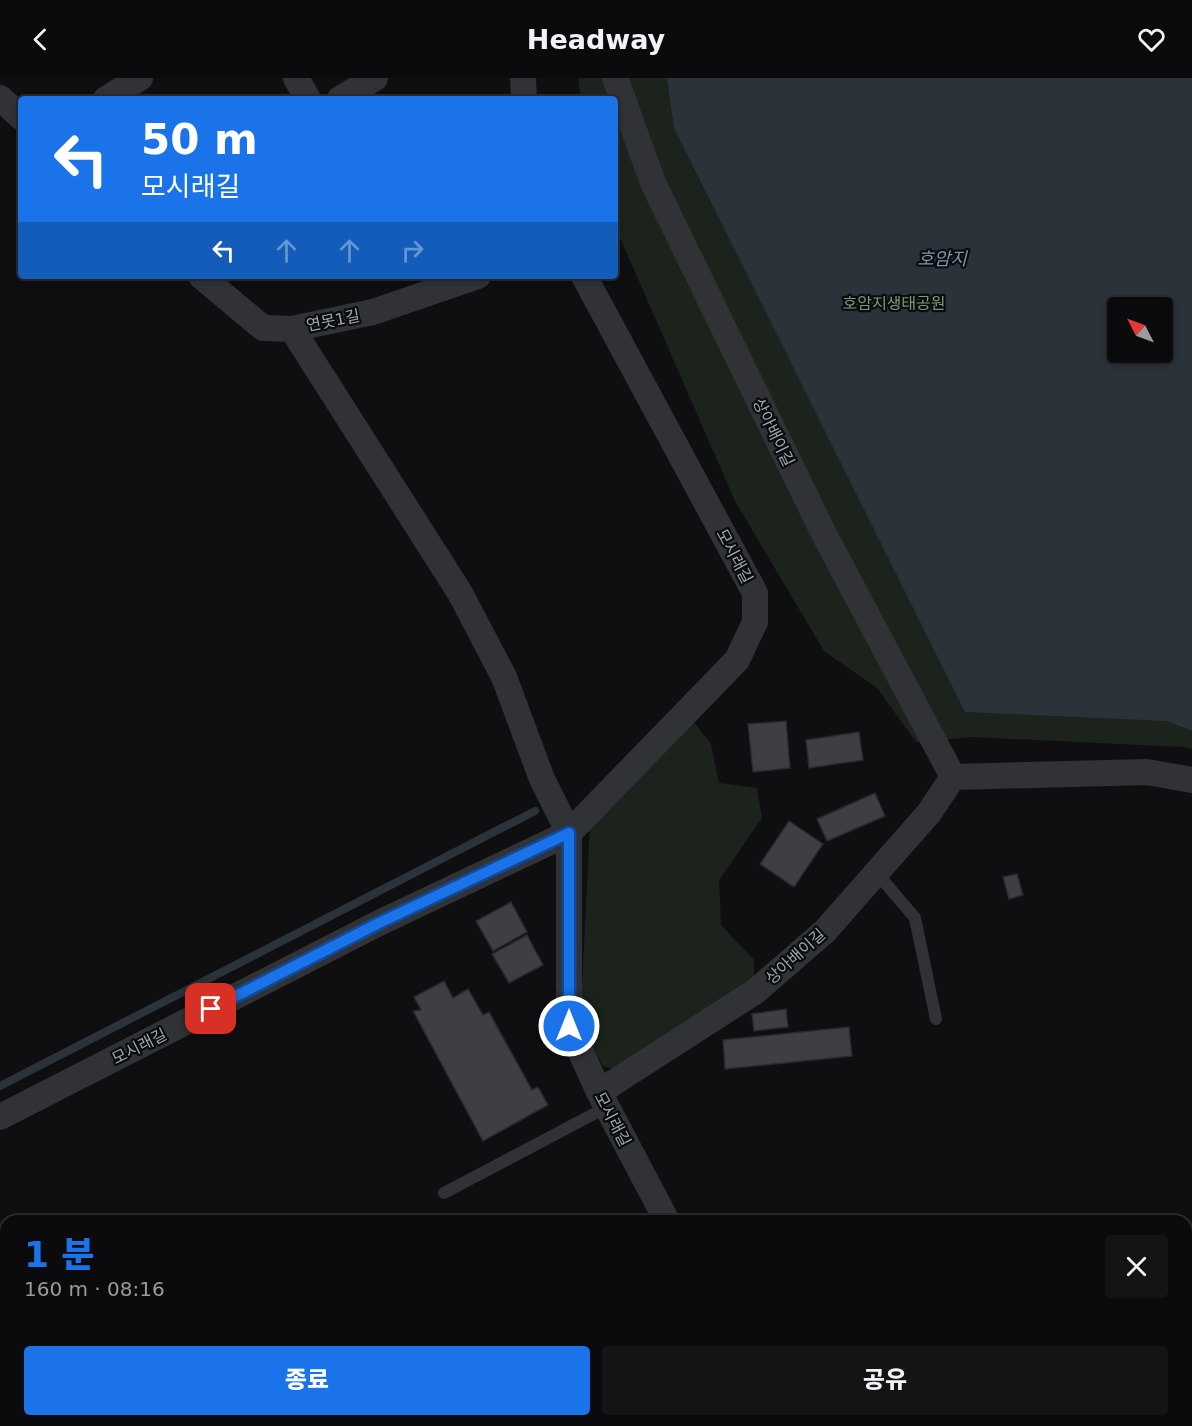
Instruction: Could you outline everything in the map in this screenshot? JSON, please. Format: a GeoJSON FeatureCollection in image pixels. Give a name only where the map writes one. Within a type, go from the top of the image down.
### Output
{"type":"FeatureCollection","features":[{"type":"Feature","properties":{"kind":"street"},"geometry":{"type":"LineString","coordinates":[[111,96],[140,78]]}},
{"type":"Feature","properties":{"kind":"street"},"geometry":{"type":"LineString","coordinates":[[296,78],[307,96]]}},
{"type":"Feature","properties":{"kind":"street"},"geometry":{"type":"LineString","coordinates":[[345,96],[375,78]]}},
{"type":"Feature","properties":{"kind":"street"},"geometry":{"type":"LineString","coordinates":[[523,78],[524,96]]}},
{"type":"Feature","properties":{"kind":"street","name":"상아배이길"},"geometry":{"type":"LineString","coordinates":[[603,1099],[756,991],[825,931],[929,813],[953,777],[824,534],[664,206],[654,185],[615,78]]}},
{"type":"Feature","properties":{"kind":"street"},"geometry":{"type":"LineString","coordinates":[[0,98],[18,114]]}},
{"type":"Feature","properties":{"kind":"street","name":"연못1길"},"geometry":{"type":"LineString","coordinates":[[205,279],[262,328],[292,329],[373,312],[469,279]]}},
{"type":"Feature","properties":{"kind":"street","name":"모시래길"},"geometry":{"type":"LineString","coordinates":[[0,1117],[379,923],[569,833],[737,660],[755,622],[755,593],[587,279]]}},
{"type":"Feature","properties":{"kind":"street"},"geometry":{"type":"LineString","coordinates":[[292,329],[460,593],[504,677],[542,779],[569,833]]}},
{"type":"Feature","properties":{"kind":"street"},"geometry":{"type":"LineString","coordinates":[[953,777],[1147,772],[1192,780]]}},
{"type":"Feature","properties":{"kind":"street","name":"모시래길"},"geometry":{"type":"LineString","coordinates":[[569,833],[569,1026],[603,1099],[664,1215]]}},
{"type":"Feature","properties":{"kind":"lane"},"geometry":{"type":"LineString","coordinates":[[876,872],[915,918],[936,1019]]}},
{"type":"Feature","properties":{"kind":"lane"},"geometry":{"type":"LineString","coordinates":[[444,1194],[603,1099]]}},
{"type":"Feature","properties":{"kind":"green space","name":"호암지"},"geometry":{"type":"Polygon","coordinates":[[[578,78],[1192,78],[1192,749],[973,737],[916,742],[877,688],[824,651],[735,501],[618,233],[618,96],[581,96],[578,78]]]}},
{"type":"Feature","properties":{"kind":"green space"},"geometry":{"type":"Polygon","coordinates":[[[693,721],[711,744],[719,783],[757,788],[762,818],[719,880],[721,925],[754,960],[754,978],[617,1070],[603,1066],[580,1025],[590,825],[693,721]]]}},
{"type":"Feature","properties":{"kind":"water","name":"호암지"},"geometry":{"type":"Polygon","coordinates":[[[667,78],[1192,78],[1192,731],[1167,721],[965,712],[674,128],[667,78]]]}},
{"type":"Feature","properties":{"kind":"building"},"geometry":{"type":"Polygon","coordinates":[[[786,721],[790,768],[753,772],[748,724],[786,721]]]}},
{"type":"Feature","properties":{"kind":"building"},"geometry":{"type":"Polygon","coordinates":[[[859,732],[863,760],[809,768],[806,740],[859,732]]]}},
{"type":"Feature","properties":{"kind":"building"},"geometry":{"type":"Polygon","coordinates":[[[875,793],[885,816],[827,841],[817,819],[875,793]]]}},
{"type":"Feature","properties":{"kind":"building"},"geometry":{"type":"Polygon","coordinates":[[[789,821],[823,844],[794,887],[760,864],[789,821]]]}},
{"type":"Feature","properties":{"kind":"building"},"geometry":{"type":"Polygon","coordinates":[[[1017,874],[1023,895],[1009,899],[1003,877],[1017,874]]]}},
{"type":"Feature","properties":{"kind":"building"},"geometry":{"type":"Polygon","coordinates":[[[511,902],[527,932],[493,951],[476,921],[511,902]]]}},
{"type":"Feature","properties":{"kind":"building"},"geometry":{"type":"Polygon","coordinates":[[[527,935],[543,965],[509,983],[492,954],[527,935]]]}},
{"type":"Feature","properties":{"kind":"building"},"geometry":{"type":"Polygon","coordinates":[[[444,981],[453,998],[468,989],[483,1015],[489,1012],[532,1090],[538,1087],[548,1105],[483,1141],[413,1011],[421,1010],[414,997],[444,981]]]}},
{"type":"Feature","properties":{"kind":"building"},"geometry":{"type":"Polygon","coordinates":[[[786,1009],[788,1027],[754,1031],[752,1014],[786,1009]]]}},
{"type":"Feature","properties":{"kind":"building"},"geometry":{"type":"Polygon","coordinates":[[[849,1027],[852,1056],[725,1069],[723,1040],[849,1027]]]}},
{"type":"Feature","properties":{"kind":"waterway"},"geometry":{"type":"LineString","coordinates":[[0,1086],[535,811]]}},
{"type":"Feature","properties":{"kind":"route"},"geometry":{"type":"LineString","coordinates":[[211,1009],[379,923],[569,833],[569,1026]]}},
{"type":"Feature","properties":{"kind":"park label","name":"호암지생태공원"},"geometry":{"type":"Point","coordinates":[894,303]}}]}
